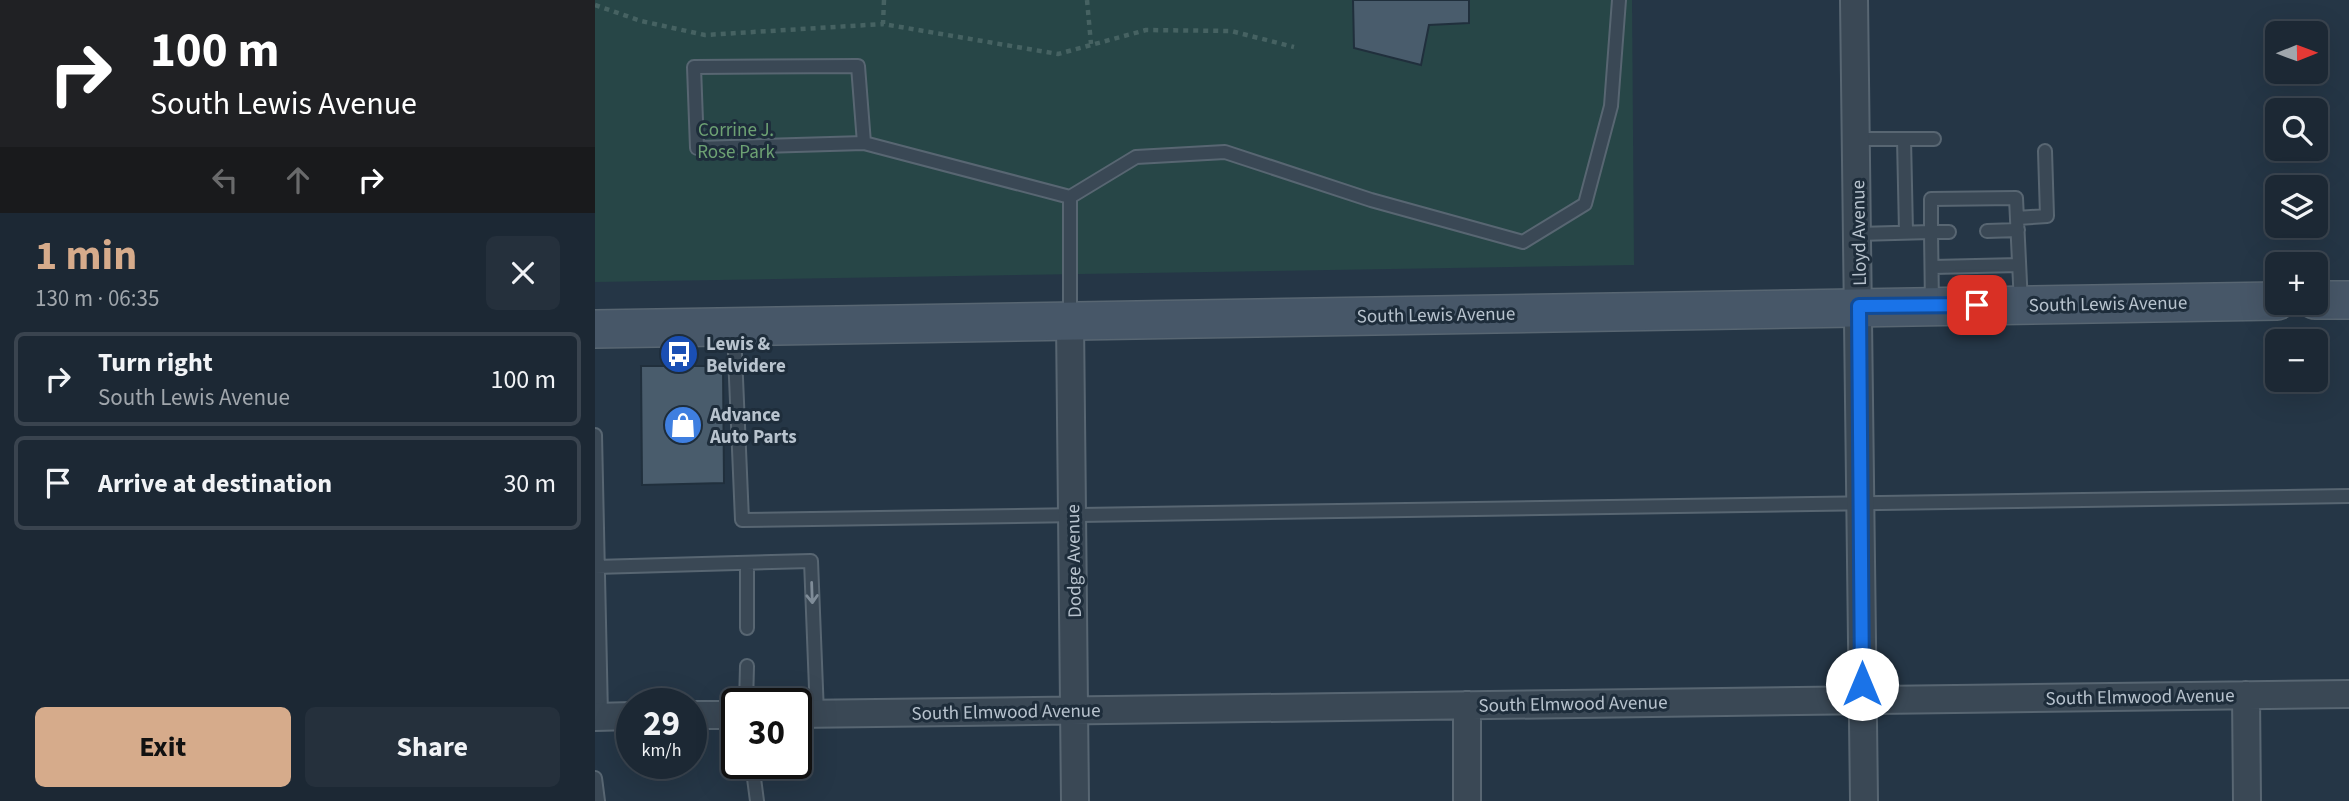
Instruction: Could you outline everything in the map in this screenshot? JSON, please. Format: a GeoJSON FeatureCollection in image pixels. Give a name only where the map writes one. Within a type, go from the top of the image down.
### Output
{"type":"FeatureCollection","features":[{"type":"Feature","properties":{"kind":"main road"},"geometry":{"type":"LineString","coordinates":[[2328,300],[2349,300]]}},
{"type":"Feature","properties":{"kind":"main road","name":"South Lewis Avenue"},"geometry":{"type":"LineString","coordinates":[[595,329],[2265,301]]}},
{"type":"Feature","properties":{"kind":"street","name":"Lloyd Avenue"},"geometry":{"type":"LineString","coordinates":[[1854,0],[1864,801]]}},
{"type":"Feature","properties":{"kind":"street","name":"Dodge Avenue"},"geometry":{"type":"LineString","coordinates":[[1070,321],[1075,801]]}},
{"type":"Feature","properties":{"kind":"street","name":"South Elmwood Avenue"},"geometry":{"type":"LineString","coordinates":[[812,714],[2349,694]]}},
{"type":"Feature","properties":{"kind":"street"},"geometry":{"type":"LineString","coordinates":[[2246,695],[2247,801]]}},
{"type":"Feature","properties":{"kind":"street"},"geometry":{"type":"LineString","coordinates":[[1467,705],[1467,801]]}},
{"type":"Feature","properties":{"kind":"street"},"geometry":{"type":"LineString","coordinates":[[598,716],[616,716]]}},
{"type":"Feature","properties":{"kind":"lane"},"geometry":{"type":"LineString","coordinates":[[864,143],[857,66],[694,67],[697,148],[864,143],[1070,197],[1136,157],[1225,152],[1370,200],[1523,242],[1585,204],[1611,106],[1619,0]]}},
{"type":"Feature","properties":{"kind":"lane"},"geometry":{"type":"LineString","coordinates":[[1856,139],[1934,139]]}},
{"type":"Feature","properties":{"kind":"lane"},"geometry":{"type":"LineString","coordinates":[[1904,139],[1906,232]]}},
{"type":"Feature","properties":{"kind":"lane"},"geometry":{"type":"LineString","coordinates":[[1987,231],[2047,216],[2045,151]]}},
{"type":"Feature","properties":{"kind":"lane"},"geometry":{"type":"LineString","coordinates":[[1070,197],[1070,321]]}},
{"type":"Feature","properties":{"kind":"lane"},"geometry":{"type":"LineString","coordinates":[[1932,305],[1931,199],[2016,198],[2021,304]]}},
{"type":"Feature","properties":{"kind":"lane"},"geometry":{"type":"LineString","coordinates":[[1858,234],[1949,232]]}},
{"type":"Feature","properties":{"kind":"lane"},"geometry":{"type":"LineString","coordinates":[[1933,267],[2019,265]]}},
{"type":"Feature","properties":{"kind":"lane"},"geometry":{"type":"LineString","coordinates":[[734,327],[742,520],[2349,496]]}},
{"type":"Feature","properties":{"kind":"lane"},"geometry":{"type":"LineString","coordinates":[[595,435],[598,716]]}},
{"type":"Feature","properties":{"kind":"lane"},"geometry":{"type":"LineString","coordinates":[[596,567],[811,561],[808,688]]}},
{"type":"Feature","properties":{"kind":"lane"},"geometry":{"type":"LineString","coordinates":[[747,563],[747,628]]}},
{"type":"Feature","properties":{"kind":"lane"},"geometry":{"type":"LineString","coordinates":[[746,688],[747,666]]}},
{"type":"Feature","properties":{"kind":"lane"},"geometry":{"type":"LineString","coordinates":[[595,778],[598,801]]}},
{"type":"Feature","properties":{"kind":"lane"},"geometry":{"type":"LineString","coordinates":[[754,779],[757,801]]}},
{"type":"Feature","properties":{"kind":"path"},"geometry":{"type":"LineString","coordinates":[[883,24],[884,0]]}},
{"type":"Feature","properties":{"kind":"path"},"geometry":{"type":"LineString","coordinates":[[1087,0],[1091,45]]}},
{"type":"Feature","properties":{"kind":"path"},"geometry":{"type":"LineString","coordinates":[[595,5],[641,21],[705,35],[883,24],[1058,54],[1146,30],[1231,31],[1294,47]]}},
{"type":"Feature","properties":{"kind":"green space","name":"Corrine J. Rose Park"},"geometry":{"type":"Polygon","coordinates":[[[595,0],[1632,0],[1634,265],[595,282],[595,0]]]}},
{"type":"Feature","properties":{"kind":"building"},"geometry":{"type":"Polygon","coordinates":[[[1353,0],[1469,0],[1469,23],[1429,25],[1421,65],[1354,48],[1353,0]]]}},
{"type":"Feature","properties":{"kind":"building","name":"Advance Auto Parts"},"geometry":{"type":"Polygon","coordinates":[[[641,366],[723,366],[724,483],[642,485],[641,366]]]}},
{"type":"Feature","properties":{"kind":"place","name":"Lewis & Belvidere"},"geometry":{"type":"Point","coordinates":[679,354]}},
{"type":"Feature","properties":{"kind":"place","name":"Advance Auto Parts"},"geometry":{"type":"Point","coordinates":[683,425]}},
{"type":"Feature","properties":{"kind":"route"},"geometry":{"type":"LineString","coordinates":[[1862,684],[1859,306],[1977,305]]}}]}
